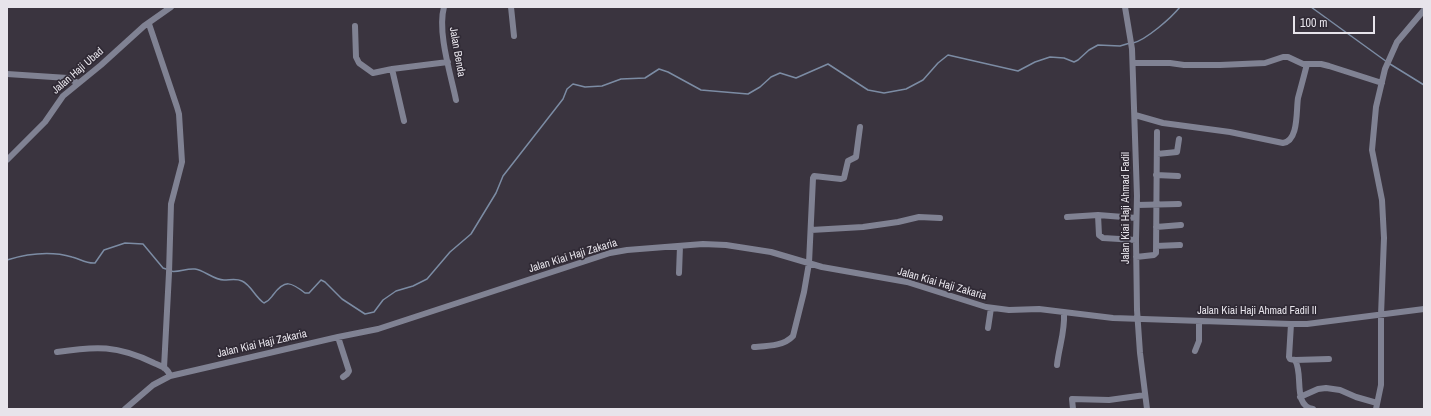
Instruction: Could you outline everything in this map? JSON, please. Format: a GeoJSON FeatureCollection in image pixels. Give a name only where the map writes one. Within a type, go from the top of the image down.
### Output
{"type":"FeatureCollection","features":[{"type":"Feature","properties":{"kind":"street","name":"Jalan Haji Ubad"},"geometry":{"type":"LineString","coordinates":[[7,160],[44,122],[63,96],[171,7]]}},
{"type":"Feature","properties":{"kind":"street","name":"Jalan Benda"},"geometry":{"type":"LineString","coordinates":[[444,7],[442,13],[443,34],[456,100]]}},
{"type":"Feature","properties":{"kind":"street"},"geometry":{"type":"LineString","coordinates":[[511,7],[514,36]]}},
{"type":"Feature","properties":{"kind":"street","name":"Jalan Kiai Haji Ahmad Fadil"},"geometry":{"type":"LineString","coordinates":[[1125,7],[1130,32],[1133,63],[1137,205],[1136,257],[1138,318],[1140,353],[1147,409]]}},
{"type":"Feature","properties":{"kind":"street"},"geometry":{"type":"LineString","coordinates":[[1302,396],[1318,389],[1326,388],[1340,390],[1376,406],[1381,385],[1381,315],[1384,231],[1382,200],[1372,150],[1376,107],[1386,69],[1397,42],[1424,10]]}},
{"type":"Feature","properties":{"kind":"street"},"geometry":{"type":"LineString","coordinates":[[149,24],[156,41],[179,114],[182,162],[171,204],[170,270],[164,368]]}},
{"type":"Feature","properties":{"kind":"street"},"geometry":{"type":"LineString","coordinates":[[355,26],[356,57],[359,62],[373,73],[392,69],[448,62]]}},
{"type":"Feature","properties":{"kind":"street"},"geometry":{"type":"LineString","coordinates":[[1133,63],[1220,65],[1265,63],[1283,57],[1288,57],[1307,64],[1321,64],[1329,66],[1382,83]]}},
{"type":"Feature","properties":{"kind":"street"},"geometry":{"type":"LineString","coordinates":[[1135,115],[1163,123],[1230,132],[1286,143],[1290,140],[1298,116],[1298,99],[1307,64]]}},
{"type":"Feature","properties":{"kind":"street"},"geometry":{"type":"LineString","coordinates":[[392,69],[404,122]]}},
{"type":"Feature","properties":{"kind":"street"},"geometry":{"type":"LineString","coordinates":[[7,74],[68,78],[78,83]]}},
{"type":"Feature","properties":{"kind":"street"},"geometry":{"type":"LineString","coordinates":[[754,348],[789,341],[794,336],[809,263],[813,178],[814,176],[844,178],[848,161],[856,158],[860,126]]}},
{"type":"Feature","properties":{"kind":"street"},"geometry":{"type":"LineString","coordinates":[[1136,257],[1154,256],[1156,253],[1157,132]]}},
{"type":"Feature","properties":{"kind":"street"},"geometry":{"type":"LineString","coordinates":[[1157,154],[1177,152],[1179,139]]}},
{"type":"Feature","properties":{"kind":"street"},"geometry":{"type":"LineString","coordinates":[[1156,175],[1178,176]]}},
{"type":"Feature","properties":{"kind":"street"},"geometry":{"type":"LineString","coordinates":[[1137,205],[1179,204]]}},
{"type":"Feature","properties":{"kind":"street"},"geometry":{"type":"LineString","coordinates":[[1098,215],[1098,230],[1101,237],[1136,240]]}},
{"type":"Feature","properties":{"kind":"street"},"geometry":{"type":"LineString","coordinates":[[1067,216],[1098,215],[1136,218]]}},
{"type":"Feature","properties":{"kind":"street"},"geometry":{"type":"LineString","coordinates":[[811,230],[874,225],[898,222],[919,217],[940,218]]}},
{"type":"Feature","properties":{"kind":"street"},"geometry":{"type":"LineString","coordinates":[[1156,227],[1181,225]]}},
{"type":"Feature","properties":{"kind":"street","name":"Jalan Kiai Haji Zakaria"},"geometry":{"type":"LineString","coordinates":[[125,409],[153,386],[170,376],[378,329],[610,253],[626,250],[703,244],[726,245],[771,252],[851,273],[907,282],[991,308],[1009,310],[1039,309],[1091,316],[1138,318]]}},
{"type":"Feature","properties":{"kind":"street"},"geometry":{"type":"LineString","coordinates":[[1156,246],[1180,245]]}},
{"type":"Feature","properties":{"kind":"street"},"geometry":{"type":"LineString","coordinates":[[679,273],[680,246]]}},
{"type":"Feature","properties":{"kind":"street"},"geometry":{"type":"LineString","coordinates":[[988,328],[991,308]]}},
{"type":"Feature","properties":{"kind":"street","name":"Jalan Kiai Haji Ahmad Fadil II"},"geometry":{"type":"LineString","coordinates":[[1138,318],[1307,324],[1424,309]]}},
{"type":"Feature","properties":{"kind":"street"},"geometry":{"type":"LineString","coordinates":[[1057,366],[1063,336],[1064,312]]}},
{"type":"Feature","properties":{"kind":"street"},"geometry":{"type":"LineString","coordinates":[[1195,351],[1199,341],[1199,321]]}},
{"type":"Feature","properties":{"kind":"street"},"geometry":{"type":"LineString","coordinates":[[1291,324],[1290,359],[1329,359]]}},
{"type":"Feature","properties":{"kind":"street"},"geometry":{"type":"LineString","coordinates":[[338,337],[349,371],[343,377]]}},
{"type":"Feature","properties":{"kind":"street"},"geometry":{"type":"LineString","coordinates":[[57,352],[83,348],[106,348],[132,353],[164,368],[168,371],[170,376]]}},
{"type":"Feature","properties":{"kind":"street"},"geometry":{"type":"LineString","coordinates":[[1295,360],[1305,405],[1308,408],[1313,409]]}},
{"type":"Feature","properties":{"kind":"street"},"geometry":{"type":"LineString","coordinates":[[1073,409],[1072,399],[1109,400],[1145,395]]}},
{"type":"Feature","properties":{"kind":"waterway"},"geometry":{"type":"LineString","coordinates":[[1133,43],[1145,38],[1171,17],[1180,7]]}},
{"type":"Feature","properties":{"kind":"waterway"},"geometry":{"type":"LineString","coordinates":[[1311,7],[1387,62]]}},
{"type":"Feature","properties":{"kind":"waterway"},"geometry":{"type":"LineString","coordinates":[[170,271],[195,269],[220,280],[240,280],[248,285],[264,303],[268,301],[277,290],[285,284],[296,286],[305,293],[309,293],[321,280],[325,282],[342,299],[365,314],[374,312],[383,300],[396,291],[413,286],[427,279],[450,252],[471,234],[496,193],[503,176],[563,99],[567,89],[573,84],[585,87],[602,86],[621,79],[645,78],[659,69],[668,72],[701,90],[748,94],[760,87],[771,77],[780,73],[796,78],[828,64],[868,90],[884,93],[906,89],[923,80],[938,63],[948,55],[1018,71],[1035,62],[1050,57],[1064,58],[1074,62],[1098,45],[1120,46],[1130,43]]}},
{"type":"Feature","properties":{"kind":"waterway"},"geometry":{"type":"LineString","coordinates":[[1390,64],[1424,85]]}},
{"type":"Feature","properties":{"kind":"waterway"},"geometry":{"type":"LineString","coordinates":[[7,260],[31,255],[56,254],[95,263],[104,250],[125,243],[143,244],[163,268],[166,269]]}}]}
